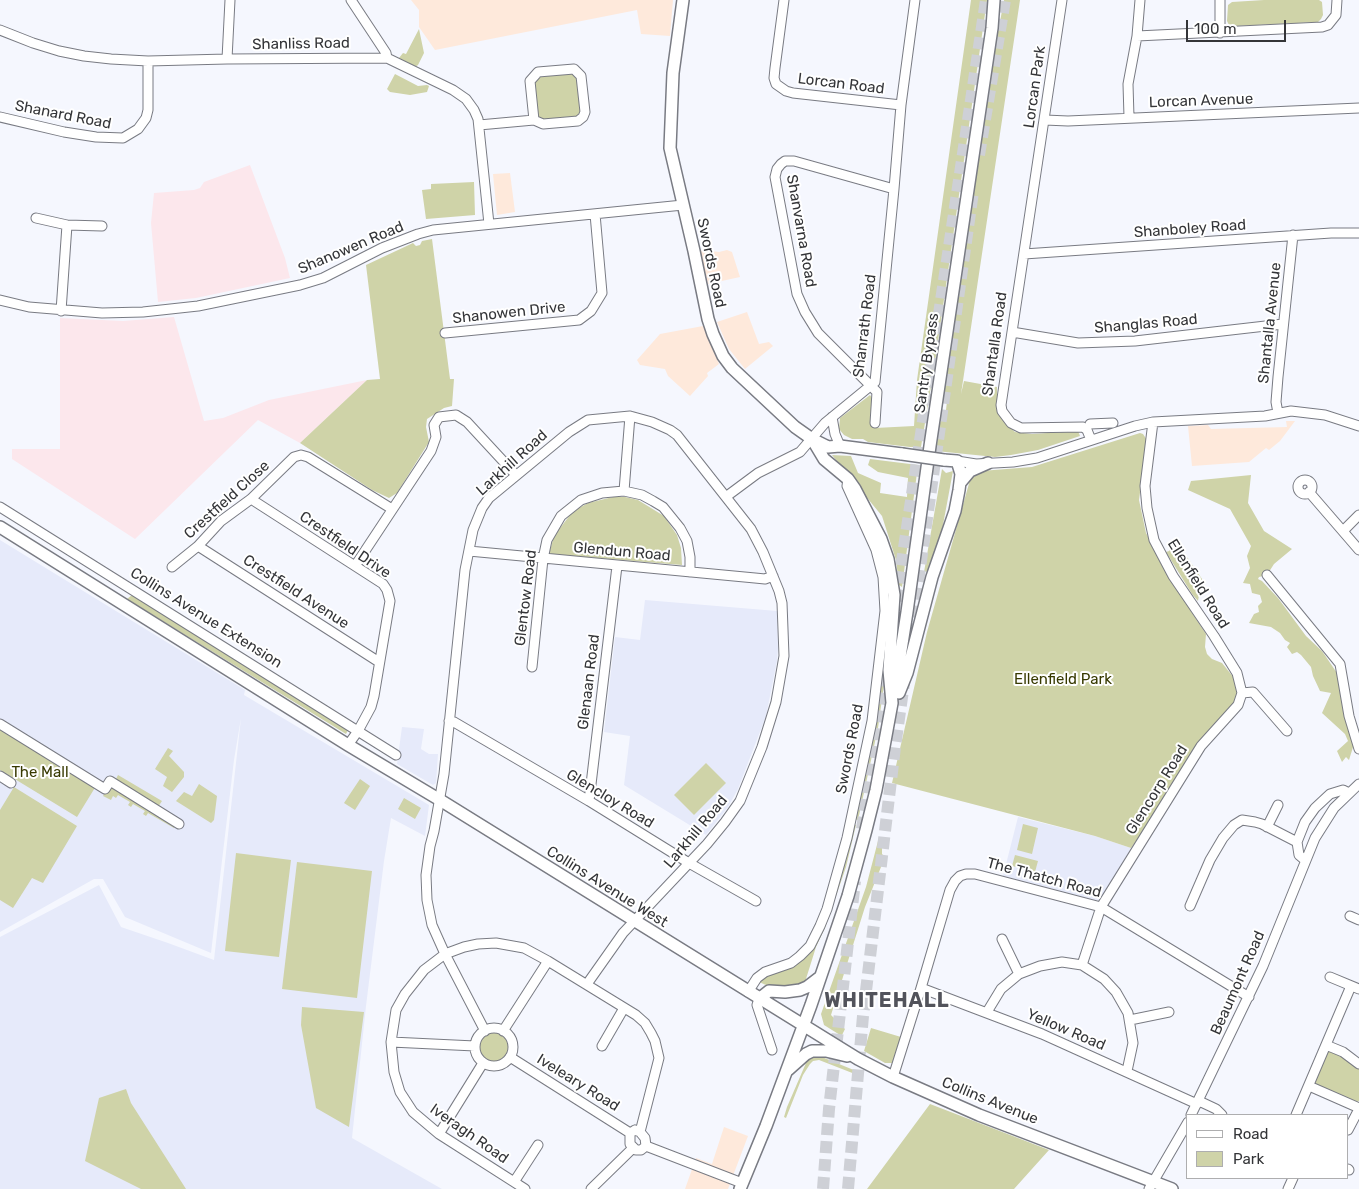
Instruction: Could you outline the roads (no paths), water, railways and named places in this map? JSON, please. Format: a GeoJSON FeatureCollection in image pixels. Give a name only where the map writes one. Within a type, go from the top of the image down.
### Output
{"type":"FeatureCollection","features":[{"type":"Feature","properties":{"kind":"main road","name":"Swords Road"},"geometry":{"type":"LineString","coordinates":[[683,0],[673,73],[669,135],[672,157],[708,319],[724,356],[732,368],[795,427],[812,439],[824,459],[848,485],[855,489],[881,539],[888,559],[894,595],[889,670],[892,703],[876,790],[866,830],[848,896],[803,1026],[766,1126],[741,1186]]}},
{"type":"Feature","properties":{"kind":"main road","name":"Santry Bypass"},"geometry":{"type":"LineString","coordinates":[[892,703],[906,622],[932,431],[992,28],[994,0]]}},
{"type":"Feature","properties":{"kind":"main road","name":"Santry Bypass"},"geometry":{"type":"LineString","coordinates":[[992,28],[999,0]]}},
{"type":"Feature","properties":{"kind":"main road"},"geometry":{"type":"LineString","coordinates":[[812,439],[828,447],[840,446],[957,462]]}},
{"type":"Feature","properties":{"kind":"main road","name":"Swords Road"},"geometry":{"type":"LineString","coordinates":[[892,703],[899,694],[907,673],[932,577],[955,511],[961,474],[957,462]]}},
{"type":"Feature","properties":{"kind":"main road"},"geometry":{"type":"LineString","coordinates":[[960,483],[970,471],[988,463]]}},
{"type":"Feature","properties":{"kind":"main road"},"geometry":{"type":"LineString","coordinates":[[0,527],[348,744]]}},
{"type":"Feature","properties":{"kind":"main road","name":"Collins Avenue West"},"geometry":{"type":"LineString","coordinates":[[348,744],[803,1026]]}},
{"type":"Feature","properties":{"kind":"main road"},"geometry":{"type":"LineString","coordinates":[[759,999],[769,991],[793,991],[804,988],[820,977]]}},
{"type":"Feature","properties":{"kind":"main road","name":"Collins Avenue"},"geometry":{"type":"LineString","coordinates":[[803,1026],[858,1059],[893,1077],[1151,1186],[1172,1189]]}},
{"type":"Feature","properties":{"kind":"main road"},"geometry":{"type":"LineString","coordinates":[[785,1073],[812,1051],[826,1051],[858,1059]]}},
{"type":"Feature","properties":{"kind":"street"},"geometry":{"type":"LineString","coordinates":[[227,59],[230,0]]}},
{"type":"Feature","properties":{"kind":"street"},"geometry":{"type":"LineString","coordinates":[[351,0],[386,53],[387,58]]}},
{"type":"Feature","properties":{"kind":"street","name":"Lorcan Road"},"geometry":{"type":"LineString","coordinates":[[784,0],[774,73],[776,84],[793,93],[900,105]]}},
{"type":"Feature","properties":{"kind":"street","name":"Shanrath Road"},"geometry":{"type":"LineString","coordinates":[[812,439],[832,417],[875,382],[894,189],[900,105],[915,0]]}},
{"type":"Feature","properties":{"kind":"street","name":"Lorcan Park"},"geometry":{"type":"LineString","coordinates":[[1035,177],[1062,0]]}},
{"type":"Feature","properties":{"kind":"street"},"geometry":{"type":"LineString","coordinates":[[1129,118],[1128,84],[1137,36],[1140,0]]}},
{"type":"Feature","properties":{"kind":"street"},"geometry":{"type":"LineString","coordinates":[[1220,0],[1220,33]]}},
{"type":"Feature","properties":{"kind":"street"},"geometry":{"type":"LineString","coordinates":[[1137,36],[1220,33],[1328,25],[1336,15],[1337,0]]}},
{"type":"Feature","properties":{"kind":"street","name":"Shanliss Road"},"geometry":{"type":"LineString","coordinates":[[0,30],[59,51],[84,56],[148,61],[387,58],[460,95],[474,110],[479,125],[489,224]]}},
{"type":"Feature","properties":{"kind":"street","name":"Shanard Road"},"geometry":{"type":"LineString","coordinates":[[0,117],[64,132],[104,138],[123,138],[138,129],[146,118],[148,110],[148,61]]}},
{"type":"Feature","properties":{"kind":"street"},"geometry":{"type":"LineString","coordinates":[[479,125],[534,120],[543,124],[578,121],[583,118],[585,112],[581,76],[574,69],[538,72],[530,81],[534,120]]}},
{"type":"Feature","properties":{"kind":"street","name":"Lorcan Avenue"},"geometry":{"type":"LineString","coordinates":[[1045,120],[1068,121],[1359,108]]}},
{"type":"Feature","properties":{"kind":"street","name":"Shanvarna Road"},"geometry":{"type":"LineString","coordinates":[[872,386],[867,384],[818,333],[805,312],[797,294],[775,177],[781,164],[785,161],[794,161],[894,189]]}},
{"type":"Feature","properties":{"kind":"street","name":"Shantalla Road"},"geometry":{"type":"LineString","coordinates":[[1035,177],[1001,398],[1002,411],[1011,423],[1021,428],[1083,427],[1087,430],[1091,440]]}},
{"type":"Feature","properties":{"kind":"street","name":"Shanowen Road"},"geometry":{"type":"LineString","coordinates":[[0,300],[30,307],[61,311],[143,312],[220,302],[300,285],[323,278],[382,248],[433,230],[684,205]]}},
{"type":"Feature","properties":{"kind":"street","name":"Shanowen Drive"},"geometry":{"type":"LineString","coordinates":[[445,333],[579,320],[591,312],[602,293],[595,214]]}},
{"type":"Feature","properties":{"kind":"street"},"geometry":{"type":"LineString","coordinates":[[36,218],[67,225],[102,226]]}},
{"type":"Feature","properties":{"kind":"street"},"geometry":{"type":"LineString","coordinates":[[61,311],[67,225]]}},
{"type":"Feature","properties":{"kind":"street","name":"Shanboley Road"},"geometry":{"type":"LineString","coordinates":[[1024,254],[1359,233]]}},
{"type":"Feature","properties":{"kind":"street","name":"Shantalla Avenue"},"geometry":{"type":"LineString","coordinates":[[1278,413],[1276,402],[1293,236]]}},
{"type":"Feature","properties":{"kind":"street","name":"Shanglas Road"},"geometry":{"type":"LineString","coordinates":[[1012,332],[1078,343],[1134,342],[1283,324]]}},
{"type":"Feature","properties":{"kind":"street"},"geometry":{"type":"LineString","coordinates":[[872,386],[876,392],[875,423]]}},
{"type":"Feature","properties":{"kind":"street"},"geometry":{"type":"LineString","coordinates":[[957,462],[1012,462],[1037,458],[1153,422],[1265,416],[1291,412],[1314,413],[1334,417],[1359,426]]}},
{"type":"Feature","properties":{"kind":"street"},"geometry":{"type":"LineString","coordinates":[[355,566],[431,451],[436,437],[434,425],[439,417],[456,415],[467,422],[516,475]]}},
{"type":"Feature","properties":{"kind":"street"},"geometry":{"type":"LineString","coordinates":[[624,491],[630,416]]}},
{"type":"Feature","properties":{"kind":"street","name":"Larkhill Road"},"geometry":{"type":"LineString","coordinates":[[484,1031],[432,925],[427,900],[426,875],[440,800],[465,570],[473,530],[482,508],[489,498],[569,432],[588,420],[630,416],[652,422],[677,435],[727,496],[751,529],[763,552],[782,603],[784,641],[784,656],[776,702],[762,747],[740,801],[725,822],[689,863],[633,921]]}},
{"type":"Feature","properties":{"kind":"street"},"geometry":{"type":"LineString","coordinates":[[832,417],[835,434],[840,446]]}},
{"type":"Feature","properties":{"kind":"street"},"geometry":{"type":"LineString","coordinates":[[1090,424],[1122,422],[1124,430]]}},
{"type":"Feature","properties":{"kind":"street","name":"Ellenfield Road"},"geometry":{"type":"LineString","coordinates":[[1153,422],[1145,486],[1146,508],[1154,540],[1173,576],[1237,673],[1242,693]]}},
{"type":"Feature","properties":{"kind":"street"},"geometry":{"type":"LineString","coordinates":[[1108,435],[1111,423]]}},
{"type":"Feature","properties":{"kind":"street"},"geometry":{"type":"LineString","coordinates":[[727,496],[758,473],[800,452],[812,439]]}},
{"type":"Feature","properties":{"kind":"street","name":"Crestfield Close"},"geometry":{"type":"LineString","coordinates":[[172,567],[198,546],[221,521],[251,499],[294,457],[302,455],[308,458],[392,509]]}},
{"type":"Feature","properties":{"kind":"street","name":"Swords Road"},"geometry":{"type":"LineString","coordinates":[[748,992],[757,978],[765,972],[790,963],[800,956],[810,946],[820,926],[827,909],[845,847],[868,739],[882,642],[885,595],[883,577],[876,550],[848,485]]}},
{"type":"Feature","properties":{"kind":"street","name":"Glentow Road"},"geometry":{"type":"LineString","coordinates":[[532,667],[543,559],[547,540],[562,516],[571,507],[591,496],[624,491],[653,501],[663,507],[671,516],[686,541],[690,572]]}},
{"type":"Feature","properties":{"kind":"street"},"geometry":{"type":"LineString","coordinates":[[1309,492],[1359,550]]}},
{"type":"Feature","properties":{"kind":"street","name":"Crestfield Drive"},"geometry":{"type":"LineString","coordinates":[[251,499],[382,584],[387,590],[390,601],[374,696],[371,707],[348,744]]}},
{"type":"Feature","properties":{"kind":"street","name":"Collins Avenue Extension"},"geometry":{"type":"LineString","coordinates":[[0,507],[396,755]]}},
{"type":"Feature","properties":{"kind":"street"},"geometry":{"type":"LineString","coordinates":[[1342,531],[1359,515]]}},
{"type":"Feature","properties":{"kind":"street","name":"Crestfield Avenue"},"geometry":{"type":"LineString","coordinates":[[198,546],[379,662]]}},
{"type":"Feature","properties":{"kind":"street","name":"Glendun Road"},"geometry":{"type":"LineString","coordinates":[[469,551],[764,579],[773,576]]}},
{"type":"Feature","properties":{"kind":"street","name":"Glenaan Road"},"geometry":{"type":"LineString","coordinates":[[589,801],[617,566]]}},
{"type":"Feature","properties":{"kind":"street"},"geometry":{"type":"LineString","coordinates":[[1267,575],[1340,664],[1349,716],[1359,749]]}},
{"type":"Feature","properties":{"kind":"street"},"geometry":{"type":"LineString","coordinates":[[1242,693],[1253,692],[1287,731]]}},
{"type":"Feature","properties":{"kind":"street","name":"Glencorp Road"},"geometry":{"type":"LineString","coordinates":[[1082,966],[1101,907],[1201,746],[1238,705],[1242,693]]}},
{"type":"Feature","properties":{"kind":"street","name":"Glencloy Road"},"geometry":{"type":"LineString","coordinates":[[449,721],[454,722],[589,801],[689,863],[756,901]]}},
{"type":"Feature","properties":{"kind":"street"},"geometry":{"type":"LineString","coordinates":[[0,724],[105,789],[110,781],[179,824]]}},
{"type":"Feature","properties":{"kind":"street"},"geometry":{"type":"LineString","coordinates":[[0,776],[11,783]]}},
{"type":"Feature","properties":{"kind":"street","name":"Beaumont Road"},"geometry":{"type":"LineString","coordinates":[[1192,1114],[1248,998],[1305,860],[1323,823],[1334,808],[1359,784]]}},
{"type":"Feature","properties":{"kind":"street"},"geometry":{"type":"LineString","coordinates":[[1305,860],[1299,855],[1298,842],[1305,822],[1315,808],[1330,794],[1342,790],[1349,793]]}},
{"type":"Feature","properties":{"kind":"street"},"geometry":{"type":"LineString","coordinates":[[1267,826],[1278,805]]}},
{"type":"Feature","properties":{"kind":"street"},"geometry":{"type":"LineString","coordinates":[[1190,906],[1210,860],[1223,838],[1234,825],[1242,820],[1267,826],[1298,842]]}},
{"type":"Feature","properties":{"kind":"street","name":"The Thatch Road"},"geometry":{"type":"LineString","coordinates":[[893,1077],[950,890],[960,876],[975,874],[1101,907],[1248,998]]}},
{"type":"Feature","properties":{"kind":"street"},"geometry":{"type":"LineString","coordinates":[[587,984],[633,921]]}},
{"type":"Feature","properties":{"kind":"street"},"geometry":{"type":"LineString","coordinates":[[1002,939],[1020,974]]}},
{"type":"Feature","properties":{"kind":"street","name":"Iveragh Road"},"geometry":{"type":"LineString","coordinates":[[525,1189],[439,1134],[413,1112],[400,1092],[394,1072],[391,1042],[396,1010],[405,994],[424,970],[445,954],[478,944],[496,943],[524,948],[636,1015],[648,1028],[655,1041],[659,1058],[640,1132]]}},
{"type":"Feature","properties":{"kind":"street"},"geometry":{"type":"LineString","coordinates":[[503,1031],[548,961]]}},
{"type":"Feature","properties":{"kind":"street"},"geometry":{"type":"LineString","coordinates":[[987,1012],[1001,989],[1020,974],[1040,966],[1062,962],[1082,966],[1104,979],[1124,1004],[1130,1020],[1133,1043],[1127,1071]]}},
{"type":"Feature","properties":{"kind":"street"},"geometry":{"type":"LineString","coordinates":[[1296,1114],[1326,1045],[1355,988],[1330,977]]}},
{"type":"Feature","properties":{"kind":"street","name":"Yellow Road"},"geometry":{"type":"LineString","coordinates":[[921,988],[1042,1034],[1198,1103],[1216,1109],[1221,1114]]}},
{"type":"Feature","properties":{"kind":"street"},"geometry":{"type":"LineString","coordinates":[[759,999],[757,1005],[772,1050]]}},
{"type":"Feature","properties":{"kind":"street"},"geometry":{"type":"LineString","coordinates":[[602,1046],[624,1008]]}},
{"type":"Feature","properties":{"kind":"street"},"geometry":{"type":"LineString","coordinates":[[1130,1020],[1169,1012]]}},
{"type":"Feature","properties":{"kind":"street"},"geometry":{"type":"LineString","coordinates":[[491,1029],[503,1031],[508,1035],[513,1045],[510,1057],[501,1065],[489,1066],[477,1056],[476,1040],[484,1031],[491,1029]]}},
{"type":"Feature","properties":{"kind":"street"},"geometry":{"type":"LineString","coordinates":[[391,1042],[475,1046]]}},
{"type":"Feature","properties":{"kind":"street"},"geometry":{"type":"LineString","coordinates":[[1326,1045],[1343,1052],[1359,1064]]}},
{"type":"Feature","properties":{"kind":"street","name":"Iveleary Road"},"geometry":{"type":"LineString","coordinates":[[510,1057],[630,1133]]}},
{"type":"Feature","properties":{"kind":"street"},"geometry":{"type":"LineString","coordinates":[[439,1134],[484,1063]]}},
{"type":"Feature","properties":{"kind":"street"},"geometry":{"type":"LineString","coordinates":[[1308,1086],[1359,1108],[1349,1128]]}},
{"type":"Feature","properties":{"kind":"street"},"geometry":{"type":"LineString","coordinates":[[1151,1186],[1186,1125]]}},
{"type":"Feature","properties":{"kind":"street"},"geometry":{"type":"LineString","coordinates":[[635,1130],[640,1132],[645,1138],[646,1146],[641,1150],[633,1148],[630,1144],[630,1133],[635,1130]]}},
{"type":"Feature","properties":{"kind":"street","name":"Iveragh Road"},"geometry":{"type":"LineString","coordinates":[[514,1182],[538,1146]]}},
{"type":"Feature","properties":{"kind":"street"},"geometry":{"type":"LineString","coordinates":[[646,1146],[741,1186]]}},
{"type":"Feature","properties":{"kind":"street"},"geometry":{"type":"LineString","coordinates":[[591,1189],[633,1148]]}},
{"type":"Feature","properties":{"kind":"tunnel"},"geometry":{"type":"LineString","coordinates":[[896,601],[986,0]]}},
{"type":"Feature","properties":{"kind":"tunnel"},"geometry":{"type":"LineString","coordinates":[[979,155],[1005,0]]}},
{"type":"Feature","properties":{"kind":"tunnel"},"geometry":{"type":"LineString","coordinates":[[908,653],[973,192]]}},
{"type":"Feature","properties":{"kind":"tunnel"},"geometry":{"type":"LineString","coordinates":[[862,829],[887,663]]}},
{"type":"Feature","properties":{"kind":"tunnel"},"geometry":{"type":"LineString","coordinates":[[848,1189],[863,1016],[904,683]]}},
{"type":"Feature","properties":{"kind":"tunnel"},"geometry":{"type":"LineString","coordinates":[[823,1189],[829,1109],[855,881]]}},
{"type":"Feature","properties":{"kind":"district","name":"WHITEHALL"},"geometry":{"type":"Point","coordinates":[887,1001]}},
{"type":"Feature","properties":{"kind":"park label","name":"Ellenfield Park"},"geometry":{"type":"Point","coordinates":[1063,680]}},
{"type":"Feature","properties":{"kind":"park label","name":"The Mall"},"geometry":{"type":"Point","coordinates":[40,773]}}]}
